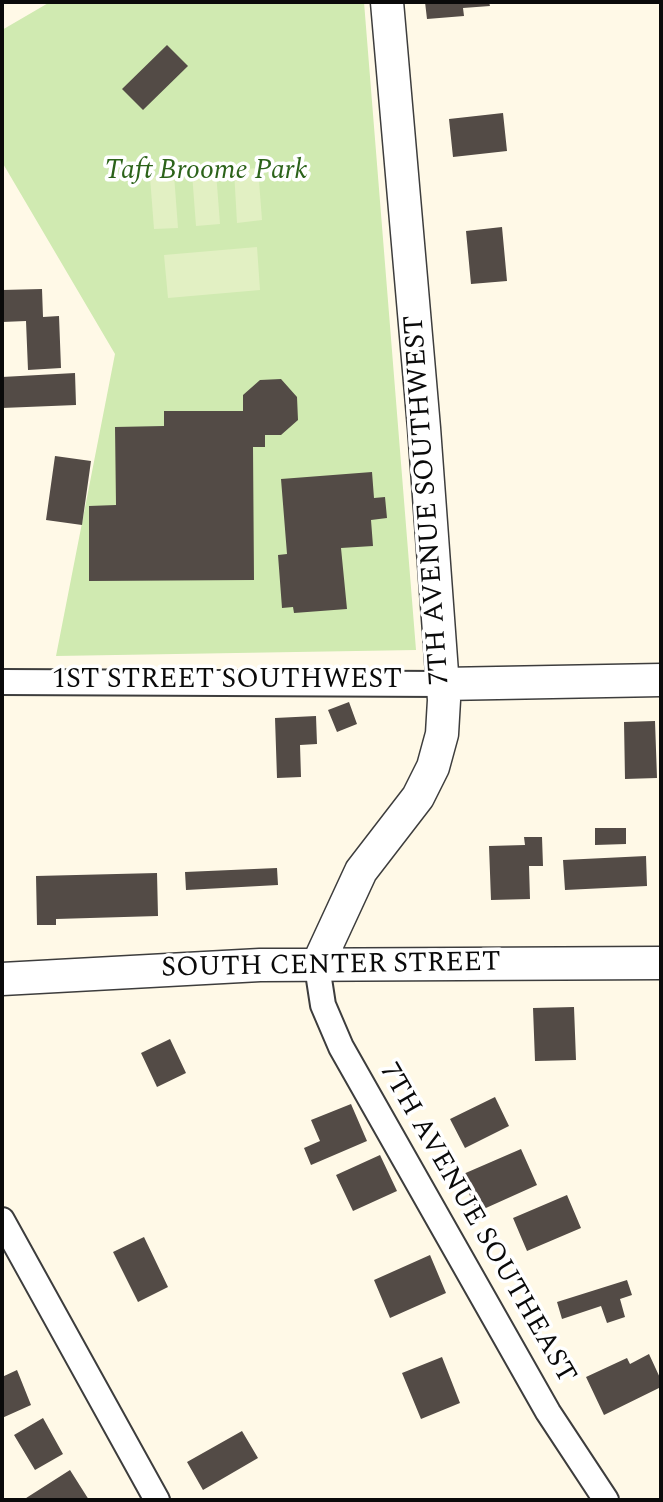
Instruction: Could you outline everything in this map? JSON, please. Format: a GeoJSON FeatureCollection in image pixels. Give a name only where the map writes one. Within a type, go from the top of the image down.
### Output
{"type":"FeatureCollection","features":[{"type":"Feature","properties":{"kind":"street","name":"7TH AVENUE SOUTHWEST"},"geometry":{"type":"LineString","coordinates":[[317,966],[361,871],[418,797],[433,767],[442,734],[443,684],[411,251],[387,2]]}},
{"type":"Feature","properties":{"kind":"street","name":"1ST STREET SOUTHWEST"},"geometry":{"type":"LineString","coordinates":[[2,682],[443,684],[661,680]]}},
{"type":"Feature","properties":{"kind":"street","name":"SOUTH CENTER STREET"},"geometry":{"type":"LineString","coordinates":[[2,979],[150,970],[661,962]]}},
{"type":"Feature","properties":{"kind":"street","name":"7TH AVENUE SOUTHEAST"},"geometry":{"type":"LineString","coordinates":[[317,966],[323,1004],[341,1047],[548,1412],[606,1500]]}},
{"type":"Feature","properties":{"kind":"street"},"geometry":{"type":"LineString","coordinates":[[2,1220],[157,1500]]}},
{"type":"Feature","properties":{"kind":"green space","name":"Taft Broome Park"},"geometry":{"type":"Polygon","coordinates":[[[50,2],[364,2],[416,650],[56,656],[115,354],[2,162],[2,30],[50,2]]]}},
{"type":"Feature","properties":{"kind":"green space"},"geometry":{"type":"Polygon","coordinates":[[[258,168],[262,220],[237,223],[234,170],[258,168]]]}},
{"type":"Feature","properties":{"kind":"green space"},"geometry":{"type":"Polygon","coordinates":[[[216,172],[220,224],[196,226],[192,173],[216,172]]]}},
{"type":"Feature","properties":{"kind":"green space"},"geometry":{"type":"Polygon","coordinates":[[[174,175],[178,228],[154,229],[150,177],[174,175]]]}},
{"type":"Feature","properties":{"kind":"green space"},"geometry":{"type":"Polygon","coordinates":[[[257,247],[260,290],[168,298],[164,255],[257,247]]]}},
{"type":"Feature","properties":{"kind":"building"},"geometry":{"type":"Polygon","coordinates":[[[425,2],[489,2],[490,6],[463,8],[464,16],[427,19],[425,2]]]}},
{"type":"Feature","properties":{"kind":"building"},"geometry":{"type":"Polygon","coordinates":[[[167,45],[188,66],[143,110],[122,89],[167,45]]]}},
{"type":"Feature","properties":{"kind":"building"},"geometry":{"type":"Polygon","coordinates":[[[503,113],[507,151],[453,157],[449,119],[503,113]]]}},
{"type":"Feature","properties":{"kind":"building"},"geometry":{"type":"Polygon","coordinates":[[[502,227],[507,281],[471,284],[466,231],[502,227]]]}},
{"type":"Feature","properties":{"kind":"building"},"geometry":{"type":"Polygon","coordinates":[[[42,289],[43,317],[59,316],[61,368],[28,370],[26,321],[2,322],[2,290],[42,289]]]}},
{"type":"Feature","properties":{"kind":"building"},"geometry":{"type":"Polygon","coordinates":[[[75,373],[76,405],[2,408],[2,377],[75,373]]]}},
{"type":"Feature","properties":{"kind":"building"},"geometry":{"type":"Polygon","coordinates":[[[281,379],[297,397],[298,420],[281,435],[265,435],[265,447],[253,447],[254,580],[89,581],[89,506],[116,505],[115,427],[164,426],[164,411],[243,411],[243,395],[260,380],[281,379]]]}},
{"type":"Feature","properties":{"kind":"building"},"geometry":{"type":"Polygon","coordinates":[[[55,456],[91,461],[82,525],[46,520],[55,456]]]}},
{"type":"Feature","properties":{"kind":"building"},"geometry":{"type":"Polygon","coordinates":[[[372,472],[374,498],[385,497],[387,518],[371,520],[373,546],[341,548],[347,609],[294,613],[293,607],[282,608],[278,555],[287,554],[281,479],[372,472]]]}},
{"type":"Feature","properties":{"kind":"building"},"geometry":{"type":"Polygon","coordinates":[[[349,702],[357,724],[337,732],[328,710],[349,702]]]}},
{"type":"Feature","properties":{"kind":"building"},"geometry":{"type":"Polygon","coordinates":[[[316,716],[317,744],[300,745],[301,777],[277,778],[275,718],[316,716]]]}},
{"type":"Feature","properties":{"kind":"building"},"geometry":{"type":"Polygon","coordinates":[[[655,721],[657,778],[625,779],[624,722],[655,721]]]}},
{"type":"Feature","properties":{"kind":"building"},"geometry":{"type":"Polygon","coordinates":[[[595,828],[626,828],[626,844],[595,845],[595,828]]]}},
{"type":"Feature","properties":{"kind":"building"},"geometry":{"type":"Polygon","coordinates":[[[524,837],[542,837],[543,866],[529,866],[530,899],[491,900],[489,846],[525,845],[524,837]]]}},
{"type":"Feature","properties":{"kind":"building"},"geometry":{"type":"Polygon","coordinates":[[[646,856],[647,886],[565,890],[563,860],[646,856]]]}},
{"type":"Feature","properties":{"kind":"building"},"geometry":{"type":"Polygon","coordinates":[[[277,868],[278,885],[186,890],[185,872],[277,868]]]}},
{"type":"Feature","properties":{"kind":"building"},"geometry":{"type":"Polygon","coordinates":[[[157,873],[158,916],[56,919],[56,925],[37,925],[36,876],[157,873]]]}},
{"type":"Feature","properties":{"kind":"building"},"geometry":{"type":"Polygon","coordinates":[[[574,1007],[576,1060],[535,1061],[533,1008],[574,1007]]]}},
{"type":"Feature","properties":{"kind":"building"},"geometry":{"type":"Polygon","coordinates":[[[170,1039],[186,1073],[157,1087],[141,1053],[170,1039]]]}},
{"type":"Feature","properties":{"kind":"building"},"geometry":{"type":"Polygon","coordinates":[[[495,1097],[509,1126],[465,1148],[450,1119],[495,1097]]]}},
{"type":"Feature","properties":{"kind":"building"},"geometry":{"type":"Polygon","coordinates":[[[351,1104],[367,1141],[311,1165],[304,1148],[320,1141],[311,1120],[351,1104]]]}},
{"type":"Feature","properties":{"kind":"building"},"geometry":{"type":"Polygon","coordinates":[[[521,1149],[537,1185],[477,1212],[461,1175],[521,1149]]]}},
{"type":"Feature","properties":{"kind":"building"},"geometry":{"type":"Polygon","coordinates":[[[380,1155],[397,1191],[353,1211],[336,1175],[380,1155]]]}},
{"type":"Feature","properties":{"kind":"building"},"geometry":{"type":"Polygon","coordinates":[[[567,1195],[581,1228],[527,1251],[513,1218],[567,1195]]]}},
{"type":"Feature","properties":{"kind":"building"},"geometry":{"type":"Polygon","coordinates":[[[144,1237],[168,1287],[138,1302],[113,1252],[144,1237]]]}},
{"type":"Feature","properties":{"kind":"building"},"geometry":{"type":"Polygon","coordinates":[[[430,1255],[446,1293],[390,1318],[374,1280],[430,1255]]]}},
{"type":"Feature","properties":{"kind":"building"},"geometry":{"type":"Polygon","coordinates":[[[627,1280],[632,1295],[620,1299],[625,1317],[607,1323],[601,1306],[562,1319],[557,1302],[627,1280]]]}},
{"type":"Feature","properties":{"kind":"building"},"geometry":{"type":"Polygon","coordinates":[[[649,1354],[661,1380],[661,1387],[604,1415],[586,1377],[627,1358],[630,1364],[649,1354]]]}},
{"type":"Feature","properties":{"kind":"building"},"geometry":{"type":"Polygon","coordinates":[[[442,1357],[460,1403],[421,1419],[402,1373],[442,1357]]]}},
{"type":"Feature","properties":{"kind":"building"},"geometry":{"type":"Polygon","coordinates":[[[17,1370],[31,1405],[2,1418],[2,1377],[17,1370]]]}},
{"type":"Feature","properties":{"kind":"building"},"geometry":{"type":"Polygon","coordinates":[[[43,1418],[63,1454],[35,1470],[14,1435],[43,1418]]]}},
{"type":"Feature","properties":{"kind":"building"},"geometry":{"type":"Polygon","coordinates":[[[242,1431],[258,1458],[203,1490],[187,1462],[242,1431]]]}},
{"type":"Feature","properties":{"kind":"building"},"geometry":{"type":"Polygon","coordinates":[[[70,1470],[89,1500],[23,1500],[70,1470]]]}}]}
